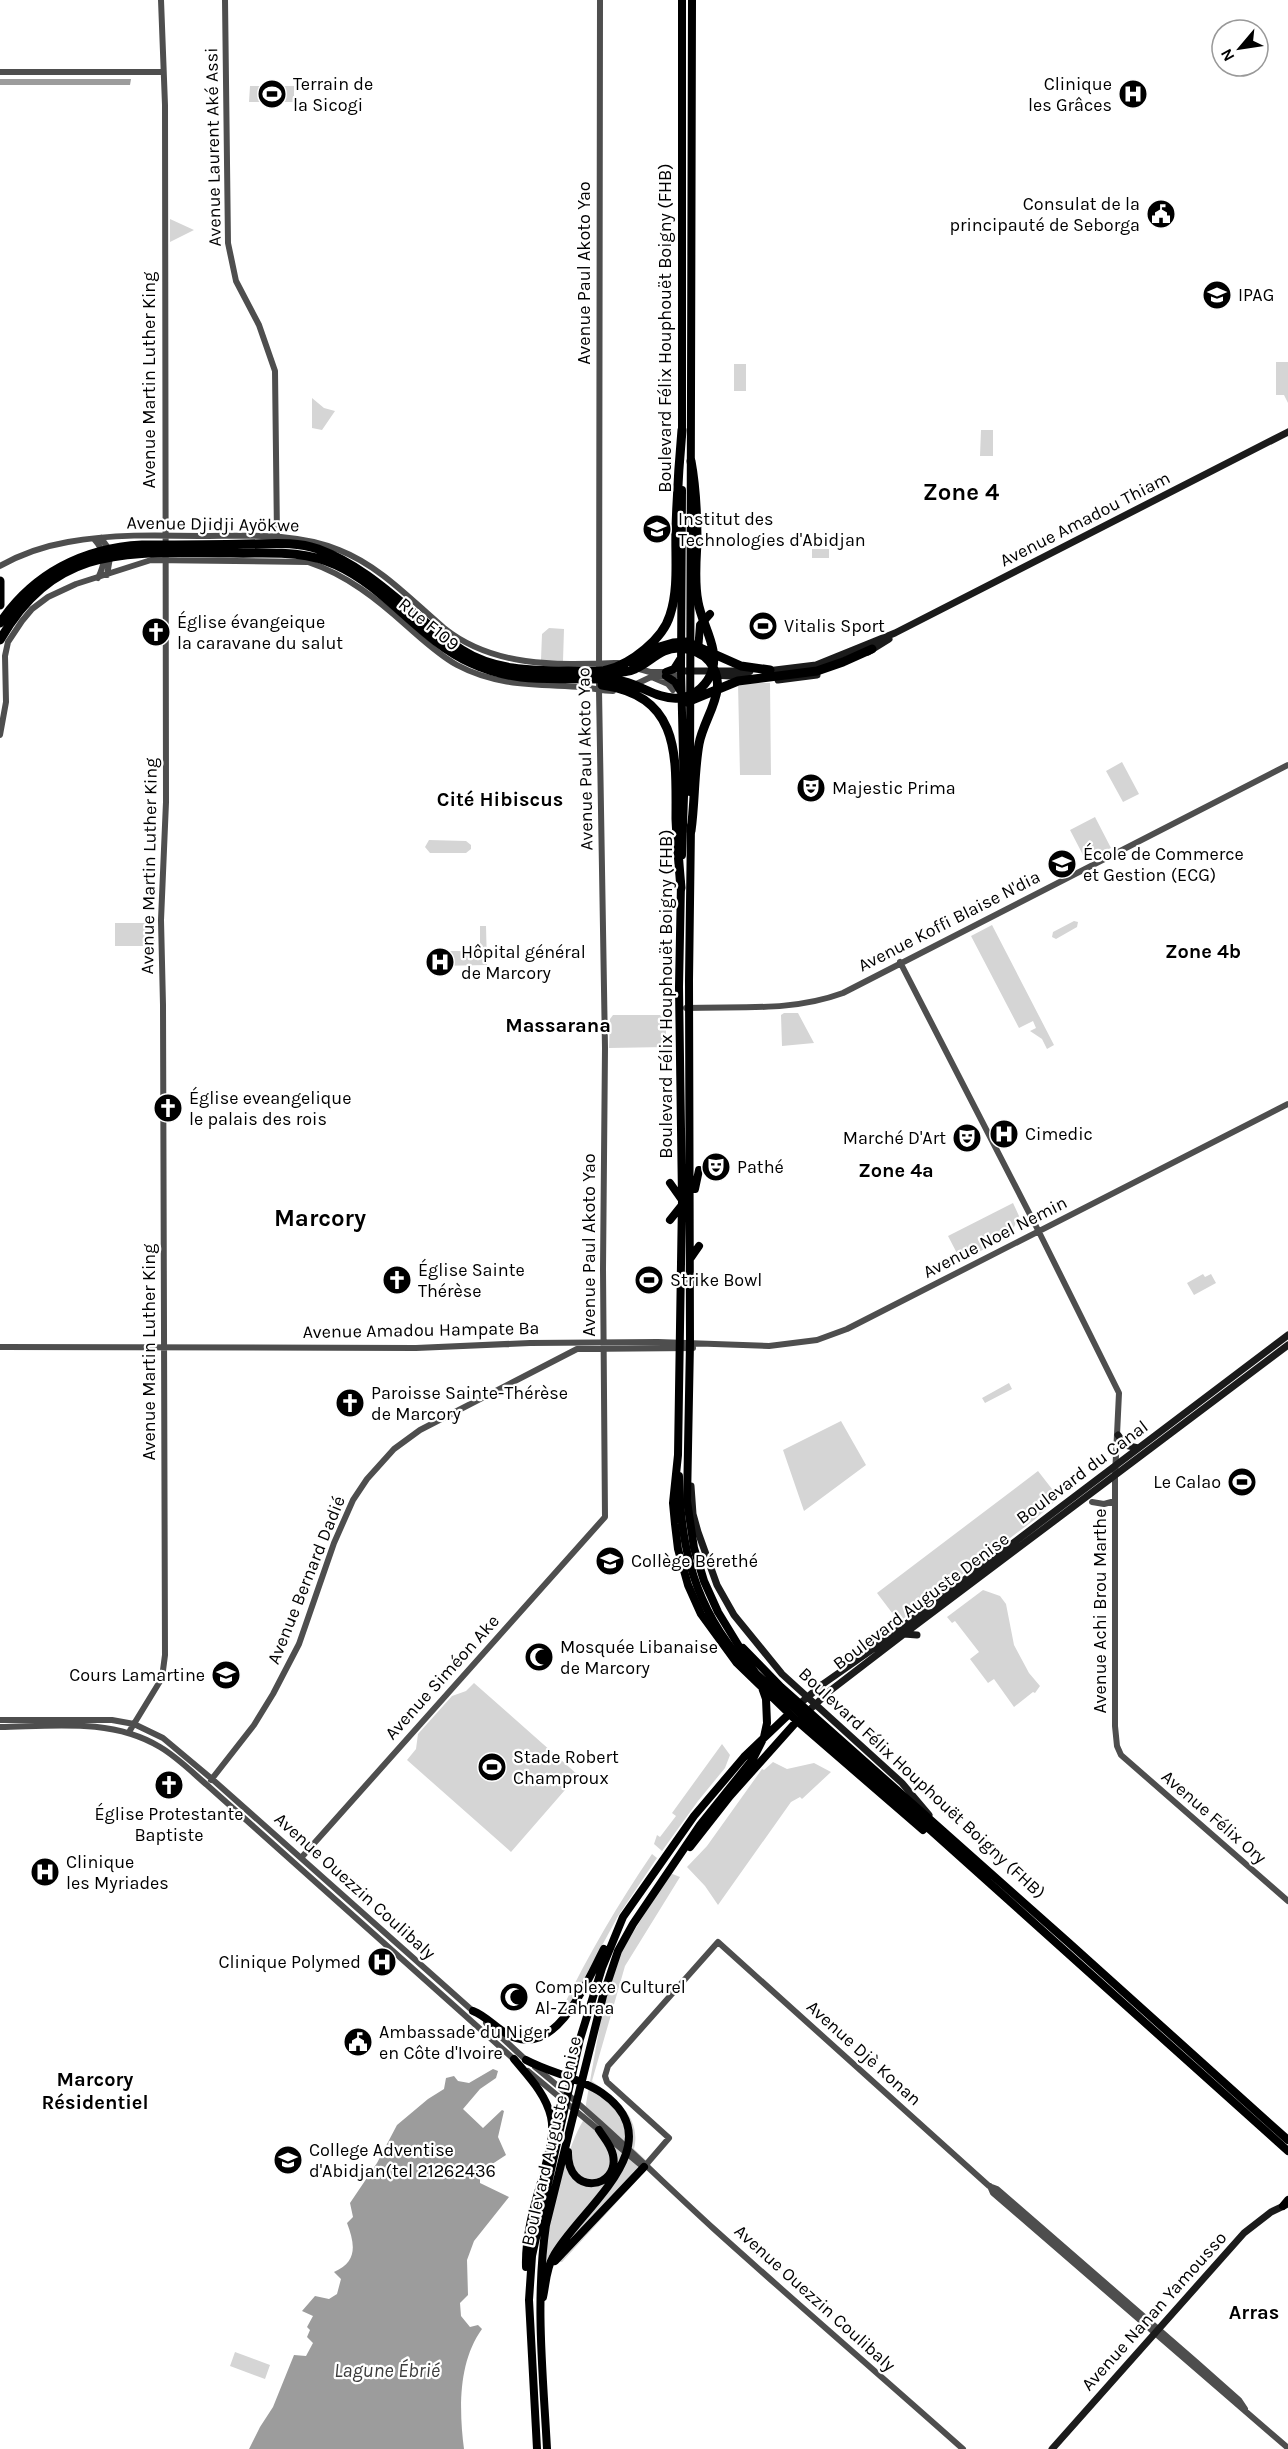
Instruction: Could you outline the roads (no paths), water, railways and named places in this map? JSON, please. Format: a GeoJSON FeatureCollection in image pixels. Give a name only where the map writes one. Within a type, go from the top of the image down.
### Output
{"type":"FeatureCollection","features":[{"type":"Feature","properties":{"kind":"highway","name":"Boulevard Félix Houphouët Boigny (FHB)"},"geometry":{"type":"LineString","coordinates":[[682,0],[681,658],[686,673],[677,691],[684,796],[681,888],[685,1008],[685,1203],[679,1346],[678,1455],[674,1488],[675,1524],[678,1549],[688,1585],[701,1614],[736,1662],[797,1721]]}},
{"type":"Feature","properties":{"kind":"highway","name":"Boulevard Félix Houphouët Boigny (FHB)"},"geometry":{"type":"LineString","coordinates":[[685,1008],[691,831],[686,673],[691,460],[692,0]]}},
{"type":"Feature","properties":{"kind":"highway"},"geometry":{"type":"LineString","coordinates":[[573,676],[616,667],[648,645],[666,625],[674,596],[682,430]]}},
{"type":"Feature","properties":{"kind":"highway"},"geometry":{"type":"LineString","coordinates":[[613,672],[630,683],[661,696],[677,698],[696,693],[710,677],[714,652],[698,602],[696,504],[691,460]]}},
{"type":"Feature","properties":{"kind":"highway"},"geometry":{"type":"LineString","coordinates":[[0,623],[16,602],[36,582],[63,564],[92,557],[130,553],[287,553],[321,559],[345,569],[367,583],[437,641],[467,662],[527,680],[637,668],[661,652],[675,648],[689,650],[706,658],[714,671],[717,693],[699,743],[691,831]]}},
{"type":"Feature","properties":{"kind":"highway"},"geometry":{"type":"LineString","coordinates":[[0,640],[22,608],[41,588],[92,557]]}},
{"type":"Feature","properties":{"kind":"highway"},"geometry":{"type":"LineString","coordinates":[[0,581],[0,605]]}},
{"type":"Feature","properties":{"kind":"highway"},"geometry":{"type":"LineString","coordinates":[[686,673],[698,654],[700,625],[710,614]]}},
{"type":"Feature","properties":{"kind":"highway"},"geometry":{"type":"LineString","coordinates":[[613,672],[635,663],[656,648],[680,642],[695,644],[726,661],[741,666],[770,670]]}},
{"type":"Feature","properties":{"kind":"highway"},"geometry":{"type":"LineString","coordinates":[[613,672],[651,699],[680,704],[749,678],[799,674],[829,668],[872,649]]}},
{"type":"Feature","properties":{"kind":"highway"},"geometry":{"type":"LineString","coordinates":[[677,691],[675,682],[666,674],[674,669],[681,658]]}},
{"type":"Feature","properties":{"kind":"highway"},"geometry":{"type":"LineString","coordinates":[[573,676],[629,691],[648,702],[662,720],[674,749],[681,888]]}},
{"type":"Feature","properties":{"kind":"highway"},"geometry":{"type":"LineString","coordinates":[[670,1220],[685,1203],[699,1170]]}},
{"type":"Feature","properties":{"kind":"highway"},"geometry":{"type":"LineString","coordinates":[[670,1184],[685,1203]]}},
{"type":"Feature","properties":{"kind":"highway","name":"Boulevard Félix Houphouët Boigny (FHB)"},"geometry":{"type":"LineString","coordinates":[[685,1203],[689,1259],[690,1346],[687,1500],[694,1548],[709,1595],[729,1630]]}},
{"type":"Feature","properties":{"kind":"highway"},"geometry":{"type":"LineString","coordinates":[[689,1259],[699,1246]]}},
{"type":"Feature","properties":{"kind":"highway","name":"Boulevard Auguste Denise"},"geometry":{"type":"LineString","coordinates":[[547,2449],[540,2265],[546,2225],[572,2128],[603,1996],[618,1951],[633,1924],[720,1798],[753,1759],[764,1737],[767,1723],[766,1699],[759,1679],[729,1630]]}},
{"type":"Feature","properties":{"kind":"highway","name":"Boulevard Auguste Denise"},"geometry":{"type":"LineString","coordinates":[[537,2449],[530,2300],[534,2245],[575,2070],[580,2039],[602,1968],[623,1917],[667,1853],[713,1792],[744,1757],[789,1714]]}},
{"type":"Feature","properties":{"kind":"highway","name":"Boulevard Auguste Denise"},"geometry":{"type":"LineString","coordinates":[[677,1861],[698,1839],[730,1796],[797,1721]]}},
{"type":"Feature","properties":{"kind":"highway"},"geometry":{"type":"LineString","coordinates":[[473,2011],[480,2013],[500,2030],[515,2038],[528,2040],[544,2036],[560,2023],[569,2011],[623,1917]]}},
{"type":"Feature","properties":{"kind":"highway"},"geometry":{"type":"LineString","coordinates":[[514,2059],[541,2093],[551,2117],[552,2130],[551,2144],[530,2223],[526,2255],[530,2300]]}},
{"type":"Feature","properties":{"kind":"highway"},"geometry":{"type":"LineString","coordinates":[[526,2060],[602,2093],[623,2117],[628,2136],[628,2144],[620,2168],[609,2186],[559,2247],[549,2266],[540,2312]]}},
{"type":"Feature","properties":{"kind":"highway"},"geometry":{"type":"LineString","coordinates":[[572,2128],[568,2155],[570,2170],[579,2181],[586,2183],[599,2182],[605,2178],[613,2166],[613,2152],[599,2130]]}},
{"type":"Feature","properties":{"kind":"highway"},"geometry":{"type":"LineString","coordinates":[[546,2283],[556,2261],[568,2246],[646,2167]]}},
{"type":"Feature","properties":{"kind":"main road","name":"Avenue Amadou Thiam"},"geometry":{"type":"LineString","coordinates":[[686,673],[770,670],[816,665],[895,633],[1288,432]]}},
{"type":"Feature","properties":{"kind":"main road","name":"Avenue Amadou Thiam"},"geometry":{"type":"LineString","coordinates":[[686,673],[732,675],[767,680],[799,678],[839,668],[895,633]]}},
{"type":"Feature","properties":{"kind":"main road","name":"Boulevard du Canal"},"geometry":{"type":"LineString","coordinates":[[789,1714],[807,1697],[1288,1335]]}},
{"type":"Feature","properties":{"kind":"main road","name":"Boulevard du Canal"},"geometry":{"type":"LineString","coordinates":[[1042,1530],[1288,1346]]}},
{"type":"Feature","properties":{"kind":"main road"},"geometry":{"type":"LineString","coordinates":[[1118,1435],[1125,1445],[1138,1448]]}},
{"type":"Feature","properties":{"kind":"main road","name":"Boulevard Félix Houphouët Boigny (FHB)"},"geometry":{"type":"LineString","coordinates":[[688,1437],[693,1514],[717,1585],[734,1615],[757,1645],[782,1674],[902,1783],[940,1828],[1288,2140]]}},
{"type":"Feature","properties":{"kind":"main road","name":"Boulevard Félix Houphouët Boigny (FHB)"},"geometry":{"type":"LineString","coordinates":[[678,1455],[683,1531],[690,1567],[707,1613],[730,1647],[761,1679],[1288,2151]]}},
{"type":"Feature","properties":{"kind":"main road","name":"Boulevard Auguste Denise"},"geometry":{"type":"LineString","coordinates":[[797,1721],[815,1704],[904,1634],[1042,1530]]}},
{"type":"Feature","properties":{"kind":"main road"},"geometry":{"type":"LineString","coordinates":[[729,1630],[781,1687],[940,1828]]}},
{"type":"Feature","properties":{"kind":"main road"},"geometry":{"type":"LineString","coordinates":[[904,1634],[917,1635]]}},
{"type":"Feature","properties":{"kind":"main road","name":"Boulevard Félix Houphouët Boigny (FHB)"},"geometry":{"type":"LineString","coordinates":[[797,1721],[901,1812],[973,1869]]}},
{"type":"Feature","properties":{"kind":"main road","name":"Avenue Nanan Yamousso"},"geometry":{"type":"LineString","coordinates":[[1052,2449],[1244,2233],[1252,2225],[1286,2203]]}},
{"type":"Feature","properties":{"kind":"street","name":"Avenue Martin Luther King"},"geometry":{"type":"LineString","coordinates":[[129,1732],[162,1678],[164,1668],[161,920],[166,802],[168,552],[164,536],[163,72],[160,0]]}},
{"type":"Feature","properties":{"kind":"street","name":"Avenue Laurent Aké Assi"},"geometry":{"type":"LineString","coordinates":[[225,0],[228,243],[236,281],[259,325],[275,371],[277,536]]}},
{"type":"Feature","properties":{"kind":"street","name":"Avenue Paul Akoto Yao"},"geometry":{"type":"LineString","coordinates":[[600,0],[599,690],[605,1048],[603,1345],[605,1517]]}},
{"type":"Feature","properties":{"kind":"street"},"geometry":{"type":"LineString","coordinates":[[0,72],[163,72]]}},
{"type":"Feature","properties":{"kind":"street","name":"Avenue Djidji Ayökwe"},"geometry":{"type":"LineString","coordinates":[[0,566],[11,559],[45,547],[97,538],[277,536],[320,543],[361,561],[383,576],[458,638],[486,652],[529,663],[599,663],[613,672],[622,663],[650,672],[686,673]]}},
{"type":"Feature","properties":{"kind":"street"},"geometry":{"type":"LineString","coordinates":[[97,538],[111,552],[107,575]]}},
{"type":"Feature","properties":{"kind":"street"},"geometry":{"type":"LineString","coordinates":[[97,538],[104,553],[105,562],[98,578]]}},
{"type":"Feature","properties":{"kind":"street","name":"Rue F109"},"geometry":{"type":"LineString","coordinates":[[0,735],[6,702],[5,656],[8,642],[27,615],[48,597],[76,584],[168,552],[308,562],[333,571],[357,585],[441,655],[485,678],[506,683],[583,687],[612,691],[625,689],[651,677],[666,674]]}},
{"type":"Feature","properties":{"kind":"street"},"geometry":{"type":"LineString","coordinates":[[581,663],[589,678],[583,687]]}},
{"type":"Feature","properties":{"kind":"street"},"geometry":{"type":"LineString","coordinates":[[612,691],[606,683],[605,675],[613,672]]}},
{"type":"Feature","properties":{"kind":"street"},"geometry":{"type":"LineString","coordinates":[[651,677],[668,684],[677,691]]}},
{"type":"Feature","properties":{"kind":"street","name":"Avenue Koffi Blaise N'dia"},"geometry":{"type":"LineString","coordinates":[[685,1008],[766,1008],[806,1004],[828,998],[1288,765]]}},
{"type":"Feature","properties":{"kind":"street","name":"Avenue Achi Brou Marthe"},"geometry":{"type":"LineString","coordinates":[[900,962],[1119,1393],[1115,1466],[1115,1726],[1117,1746],[1121,1755]]}},
{"type":"Feature","properties":{"kind":"street","name":"Avenue Noel Nemin"},"geometry":{"type":"LineString","coordinates":[[679,1346],[769,1346],[818,1341],[847,1329],[1288,1104]]}},
{"type":"Feature","properties":{"kind":"street","name":"Avenue Amadou Hampate Ba"},"geometry":{"type":"LineString","coordinates":[[584,1348],[603,1345]]}},
{"type":"Feature","properties":{"kind":"street","name":"Avenue Amadou Hampate Ba"},"geometry":{"type":"LineString","coordinates":[[0,1347],[679,1346]]}},
{"type":"Feature","properties":{"kind":"street","name":"Avenue Bernard Dadié"},"geometry":{"type":"LineString","coordinates":[[207,1785],[254,1725],[290,1663],[306,1626],[343,1521],[367,1479],[394,1449],[420,1430],[551,1361],[584,1348]]}},
{"type":"Feature","properties":{"kind":"street"},"geometry":{"type":"LineString","coordinates":[[1092,1502],[1104,1504],[1115,1501]]}},
{"type":"Feature","properties":{"kind":"street"},"geometry":{"type":"LineString","coordinates":[[1104,1504],[1115,1522]]}},
{"type":"Feature","properties":{"kind":"street","name":"Avenue Siméon Ake"},"geometry":{"type":"LineString","coordinates":[[301,1858],[605,1517]]}},
{"type":"Feature","properties":{"kind":"street","name":"Avenue Ouezzin Coulibaly"},"geometry":{"type":"LineString","coordinates":[[0,1720],[90,1719],[134,1724],[176,1747],[526,2060],[589,2111],[646,2167],[963,2449]]}},
{"type":"Feature","properties":{"kind":"street","name":"Avenue Ouezzin Coulibaly"},"geometry":{"type":"LineString","coordinates":[[0,1727],[90,1726],[129,1732],[172,1755],[514,2059],[646,2167]]}},
{"type":"Feature","properties":{"kind":"street","name":"Avenue Félix Ory"},"geometry":{"type":"LineString","coordinates":[[1121,1755],[1288,1901]]}},
{"type":"Feature","properties":{"kind":"street","name":"Avenue Djè Konan"},"geometry":{"type":"LineString","coordinates":[[646,2167],[669,2139],[608,2082],[605,2076],[608,2066],[718,1942],[989,2186],[996,2189],[1239,2400],[1245,2409],[1288,2448]]}},
{"type":"Feature","properties":{"kind":"water"},"geometry":{"type":"Polygon","coordinates":[[[0,79],[131,79],[130,85],[0,85],[0,79]]]}},
{"type":"Feature","properties":{"kind":"water","name":"Lagune Ébrié"},"geometry":{"type":"Polygon","coordinates":[[[493,2069],[498,2071],[496,2078],[480,2089],[463,2109],[483,2128],[502,2110],[504,2111],[498,2137],[506,2155],[480,2172],[480,2183],[509,2197],[474,2241],[467,2260],[468,2295],[460,2303],[461,2316],[470,2327],[478,2325],[482,2329],[468,2356],[464,2371],[461,2418],[464,2449],[249,2449],[273,2407],[294,2355],[306,2356],[313,2343],[307,2337],[310,2330],[307,2327],[313,2316],[302,2311],[315,2296],[329,2299],[337,2294],[341,2279],[334,2272],[342,2268],[351,2258],[353,2245],[347,2223],[353,2217],[350,2203],[377,2163],[397,2125],[444,2089],[446,2078],[454,2076],[458,2081],[469,2083],[493,2069]]]}},
{"type":"Feature","properties":{"kind":"place","name":"Terrain de la Sicogi"},"geometry":{"type":"Point","coordinates":[272,94]}},
{"type":"Feature","properties":{"kind":"place","name":"Clinique les Grâces"},"geometry":{"type":"Point","coordinates":[1133,94]}},
{"type":"Feature","properties":{"kind":"place","name":"Consulat de la principauté de Seborga"},"geometry":{"type":"Point","coordinates":[1161,214]}},
{"type":"Feature","properties":{"kind":"place","name":"IPAG"},"geometry":{"type":"Point","coordinates":[1217,295]}},
{"type":"Feature","properties":{"kind":"place","name":"Institut des Technologies d'Abidjan"},"geometry":{"type":"Point","coordinates":[657,529]}},
{"type":"Feature","properties":{"kind":"place","name":"Vitalis Sport"},"geometry":{"type":"Point","coordinates":[763,626]}},
{"type":"Feature","properties":{"kind":"place","name":"Église évangeique la caravane du salut"},"geometry":{"type":"Point","coordinates":[156,632]}},
{"type":"Feature","properties":{"kind":"place","name":"Majestic Prima"},"geometry":{"type":"Point","coordinates":[811,788]}},
{"type":"Feature","properties":{"kind":"place","name":"École de Commerce et Gestion (ECG)"},"geometry":{"type":"Point","coordinates":[1062,864]}},
{"type":"Feature","properties":{"kind":"place","name":"Hôpital général de Marcory"},"geometry":{"type":"Point","coordinates":[440,962]}},
{"type":"Feature","properties":{"kind":"place","name":"Église eveangelique le palais des rois"},"geometry":{"type":"Point","coordinates":[168,1108]}},
{"type":"Feature","properties":{"kind":"place","name":"Cimedic"},"geometry":{"type":"Point","coordinates":[1004,1134]}},
{"type":"Feature","properties":{"kind":"place","name":"Marché D'Art"},"geometry":{"type":"Point","coordinates":[967,1138]}},
{"type":"Feature","properties":{"kind":"place","name":"Pathé"},"geometry":{"type":"Point","coordinates":[716,1167]}},
{"type":"Feature","properties":{"kind":"place","name":"Église Sainte Thérèse"},"geometry":{"type":"Point","coordinates":[397,1280]}},
{"type":"Feature","properties":{"kind":"place","name":"Strike Bowl"},"geometry":{"type":"Point","coordinates":[649,1280]}},
{"type":"Feature","properties":{"kind":"place","name":"Paroisse Sainte-Thérèse de Marcory"},"geometry":{"type":"Point","coordinates":[350,1403]}},
{"type":"Feature","properties":{"kind":"place","name":"Le Calao"},"geometry":{"type":"Point","coordinates":[1242,1482]}},
{"type":"Feature","properties":{"kind":"place","name":"Collège Bérethé"},"geometry":{"type":"Point","coordinates":[610,1561]}},
{"type":"Feature","properties":{"kind":"place","name":"Mosquée Libanaise de Marcory"},"geometry":{"type":"Point","coordinates":[539,1657]}},
{"type":"Feature","properties":{"kind":"place","name":"Cours Lamartine"},"geometry":{"type":"Point","coordinates":[226,1675]}},
{"type":"Feature","properties":{"kind":"place","name":"Stade Robert Champroux"},"geometry":{"type":"Point","coordinates":[492,1767]}},
{"type":"Feature","properties":{"kind":"place","name":"Église Protestante Baptiste"},"geometry":{"type":"Point","coordinates":[169,1785]}},
{"type":"Feature","properties":{"kind":"place","name":"Clinique les Myriades"},"geometry":{"type":"Point","coordinates":[45,1872]}},
{"type":"Feature","properties":{"kind":"place","name":"Clinique Polymed"},"geometry":{"type":"Point","coordinates":[382,1962]}},
{"type":"Feature","properties":{"kind":"place","name":"Complexe Culturel Al-Zahraa"},"geometry":{"type":"Point","coordinates":[514,1997]}},
{"type":"Feature","properties":{"kind":"place","name":"Ambassade du Niger en Côte d'Ivoire"},"geometry":{"type":"Point","coordinates":[358,2042]}},
{"type":"Feature","properties":{"kind":"place","name":"College Adventise d'Abidjan(tel 21262436"},"geometry":{"type":"Point","coordinates":[288,2160]}},
{"type":"Feature","properties":{"kind":"district","name":"Zone 4"},"geometry":{"type":"Point","coordinates":[961,492]}},
{"type":"Feature","properties":{"kind":"district","name":"Cité Hibiscus"},"geometry":{"type":"Point","coordinates":[500,799]}},
{"type":"Feature","properties":{"kind":"district","name":"Zone 4b"},"geometry":{"type":"Point","coordinates":[1203,951]}},
{"type":"Feature","properties":{"kind":"district","name":"Massarana"},"geometry":{"type":"Point","coordinates":[558,1025]}},
{"type":"Feature","properties":{"kind":"district","name":"Zone 4a"},"geometry":{"type":"Point","coordinates":[896,1170]}},
{"type":"Feature","properties":{"kind":"district","name":"Marcory"},"geometry":{"type":"Point","coordinates":[320,1218]}},
{"type":"Feature","properties":{"kind":"district","name":"Marcory Résidentiel"},"geometry":{"type":"Point","coordinates":[95,2090]}},
{"type":"Feature","properties":{"kind":"district","name":"Arras"},"geometry":{"type":"Point","coordinates":[1254,2312]}}]}
